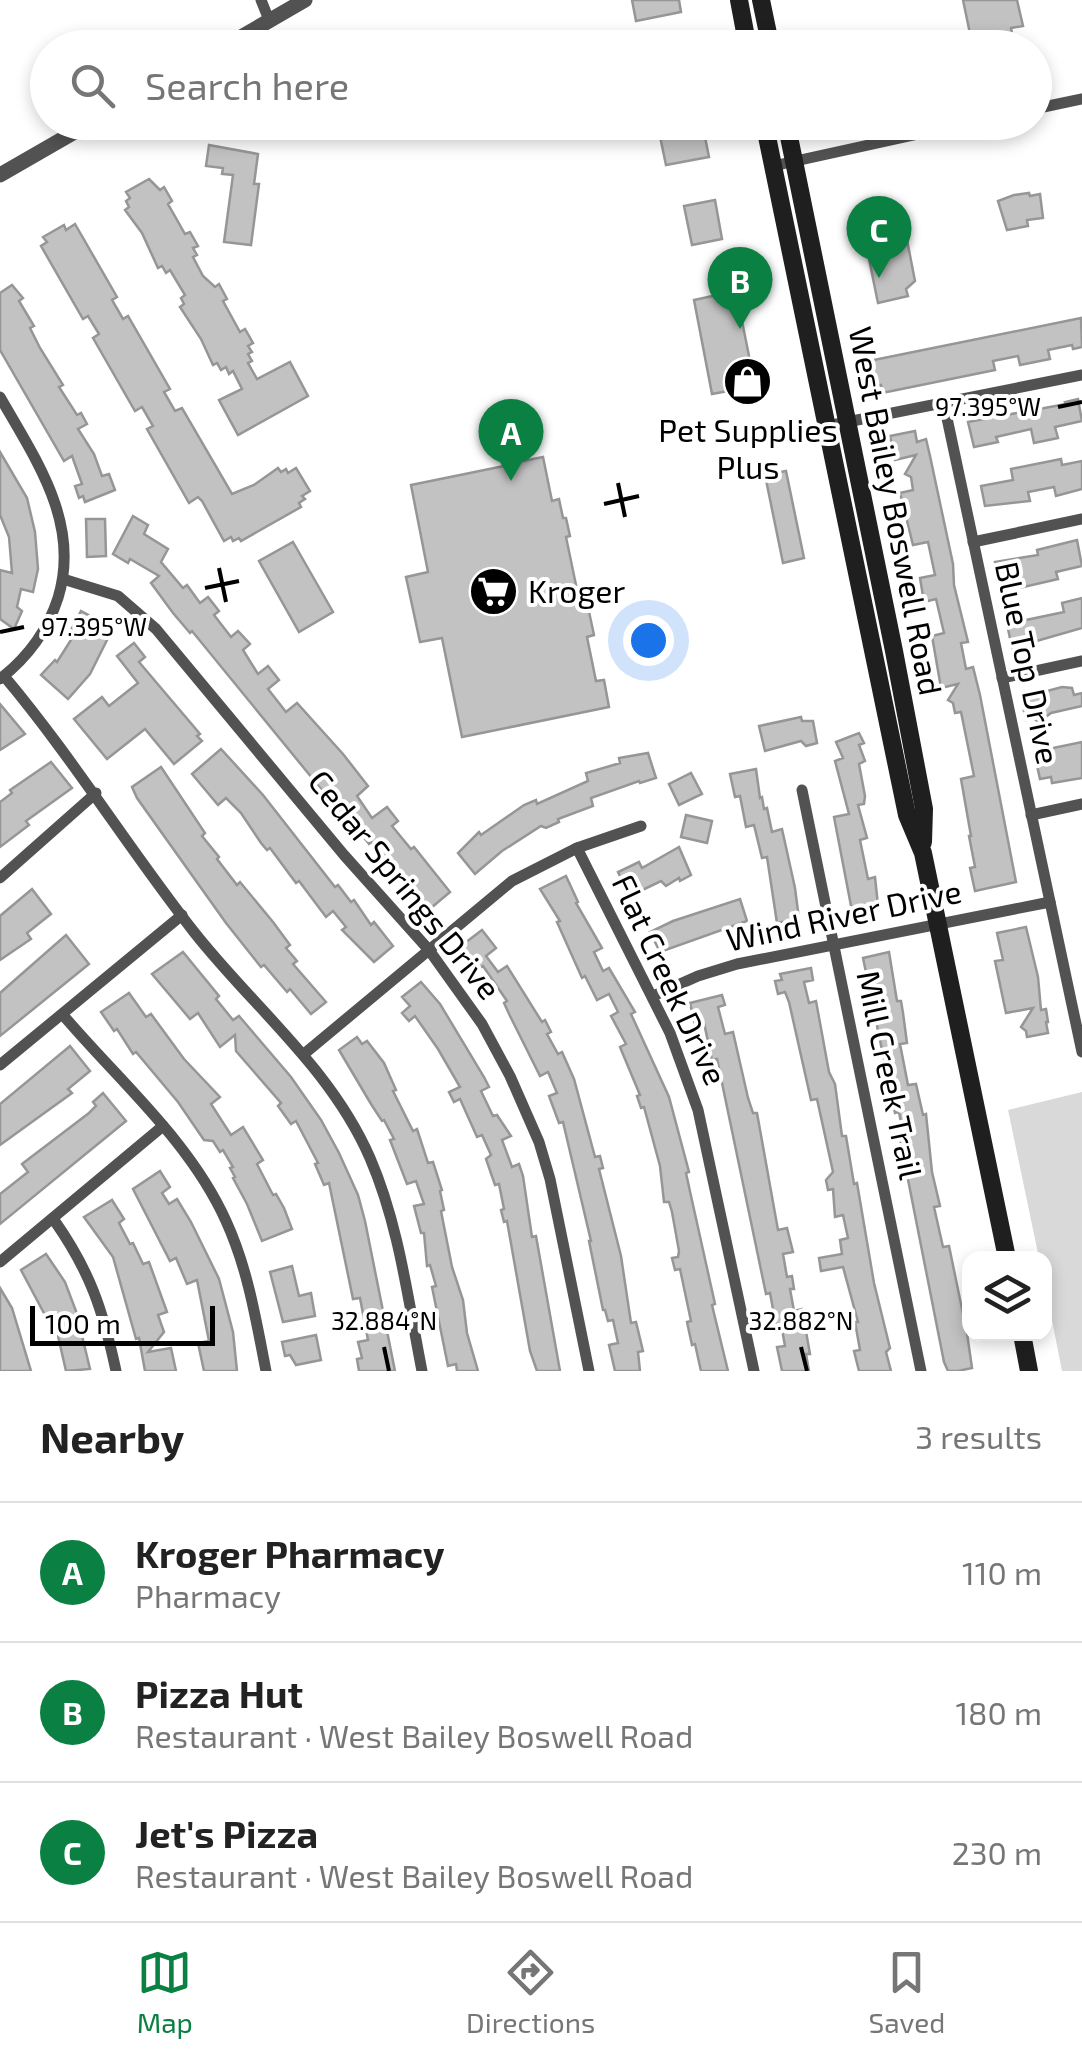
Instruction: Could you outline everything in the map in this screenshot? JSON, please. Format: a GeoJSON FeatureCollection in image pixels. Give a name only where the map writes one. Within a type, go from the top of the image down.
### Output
{"type":"FeatureCollection","features":[{"type":"Feature","properties":{"kind":"main road"},"geometry":{"type":"LineString","coordinates":[[738,0],[744,30]]}},
{"type":"Feature","properties":{"kind":"main road"},"geometry":{"type":"LineString","coordinates":[[762,0],[768,30]]}},
{"type":"Feature","properties":{"kind":"main road","name":"West Bailey Boswell Road"},"geometry":{"type":"LineString","coordinates":[[767,140],[907,814],[923,853],[1006,1251]]}},
{"type":"Feature","properties":{"kind":"main road","name":"West Bailey Boswell Road"},"geometry":{"type":"LineString","coordinates":[[790,140],[924,809],[923,853]]}},
{"type":"Feature","properties":{"kind":"main road"},"geometry":{"type":"LineString","coordinates":[[1024,1341],[1030,1371]]}},
{"type":"Feature","properties":{"kind":"street"},"geometry":{"type":"LineString","coordinates":[[262,0],[270,20]]}},
{"type":"Feature","properties":{"kind":"street"},"geometry":{"type":"LineString","coordinates":[[253,30],[305,0]]}},
{"type":"Feature","properties":{"kind":"street"},"geometry":{"type":"LineString","coordinates":[[1052,105],[1082,99]]}},
{"type":"Feature","properties":{"kind":"street"},"geometry":{"type":"LineString","coordinates":[[0,175],[61,140]]}},
{"type":"Feature","properties":{"kind":"street"},"geometry":{"type":"LineString","coordinates":[[772,166],[890,140]]}},
{"type":"Feature","properties":{"kind":"street"},"geometry":{"type":"LineString","coordinates":[[827,426],[1082,375]]}},
{"type":"Feature","properties":{"kind":"street"},"geometry":{"type":"LineString","coordinates":[[0,397],[52,494],[63,525],[64,579],[42,634],[2,678],[55,737],[182,915],[304,1054],[348,1116],[382,1190],[422,1371]]}},
{"type":"Feature","properties":{"kind":"street","name":"Blue Top Drive"},"geometry":{"type":"LineString","coordinates":[[944,404],[1082,1052]]}},
{"type":"Feature","properties":{"kind":"street"},"geometry":{"type":"LineString","coordinates":[[973,542],[1082,519]]}},
{"type":"Feature","properties":{"kind":"street","name":"Cedar Springs Drive"},"geometry":{"type":"LineString","coordinates":[[64,579],[95,587],[136,609],[429,950],[482,1024],[528,1113],[550,1179],[588,1371]]}},
{"type":"Feature","properties":{"kind":"street"},"geometry":{"type":"LineString","coordinates":[[1002,678],[1082,661]]}},
{"type":"Feature","properties":{"kind":"street","name":"Mill Creek Trail"},"geometry":{"type":"LineString","coordinates":[[802,790],[921,1371]]}},
{"type":"Feature","properties":{"kind":"street"},"geometry":{"type":"LineString","coordinates":[[0,878],[96,793]]}},
{"type":"Feature","properties":{"kind":"street"},"geometry":{"type":"LineString","coordinates":[[1032,815],[1082,804]]}},
{"type":"Feature","properties":{"kind":"street"},"geometry":{"type":"LineString","coordinates":[[304,1054],[512,880],[576,848],[641,826]]}},
{"type":"Feature","properties":{"kind":"street","name":"Flat Creek Drive"},"geometry":{"type":"LineString","coordinates":[[576,848],[653,996],[698,1110],[754,1371]]}},
{"type":"Feature","properties":{"kind":"street","name":"Wind River Drive"},"geometry":{"type":"LineString","coordinates":[[653,996],[737,964],[1050,902]]}},
{"type":"Feature","properties":{"kind":"street"},"geometry":{"type":"LineString","coordinates":[[0,1066],[182,915]]}},
{"type":"Feature","properties":{"kind":"street"},"geometry":{"type":"LineString","coordinates":[[63,1015],[163,1126],[190,1160],[226,1220],[250,1291],[266,1371]]}},
{"type":"Feature","properties":{"kind":"street"},"geometry":{"type":"LineString","coordinates":[[0,1262],[163,1126]]}},
{"type":"Feature","properties":{"kind":"street"},"geometry":{"type":"LineString","coordinates":[[54,1220],[95,1290],[116,1371]]}},
{"type":"Feature","properties":{"kind":"shaded area"},"geometry":{"type":"Polygon","coordinates":[[[1082,1092],[1082,1371],[1062,1371],[1052,1320],[1052,1251],[1038,1251],[1008,1110],[1082,1092]]]}},
{"type":"Feature","properties":{"kind":"building"},"geometry":{"type":"Polygon","coordinates":[[[632,0],[679,0],[681,12],[636,21],[632,0]]]}},
{"type":"Feature","properties":{"kind":"building"},"geometry":{"type":"Polygon","coordinates":[[[963,0],[1017,0],[1023,26],[1011,30],[969,30],[963,0]]]}},
{"type":"Feature","properties":{"kind":"building"},"geometry":{"type":"Polygon","coordinates":[[[661,140],[706,140],[709,157],[666,165],[661,140]]]}},
{"type":"Feature","properties":{"kind":"building"},"geometry":{"type":"Polygon","coordinates":[[[209,145],[258,154],[254,184],[259,184],[251,245],[224,242],[233,175],[222,174],[223,168],[206,166],[209,145]]]}},
{"type":"Feature","properties":{"kind":"building"},"geometry":{"type":"Polygon","coordinates":[[[149,179],[160,190],[164,187],[172,201],[168,204],[185,234],[190,232],[198,246],[193,248],[197,255],[193,257],[203,276],[215,287],[219,284],[227,299],[223,301],[240,332],[245,329],[253,343],[248,346],[252,361],[248,363],[257,379],[290,362],[308,396],[238,435],[219,400],[242,389],[233,371],[229,374],[226,367],[221,370],[217,363],[213,365],[180,307],[185,295],[170,270],[166,273],[162,266],[158,268],[142,233],[125,210],[130,198],[126,192],[149,179]]]}},
{"type":"Feature","properties":{"kind":"building"},"geometry":{"type":"Polygon","coordinates":[[[1040,194],[1043,218],[1027,220],[1028,226],[1007,230],[998,201],[1040,194]]]}},
{"type":"Feature","properties":{"kind":"building"},"geometry":{"type":"Polygon","coordinates":[[[715,200],[722,239],[692,245],[684,206],[715,200]]]}},
{"type":"Feature","properties":{"kind":"building"},"geometry":{"type":"Polygon","coordinates":[[[901,209],[915,281],[906,289],[908,296],[878,303],[860,215],[901,209]]]}},
{"type":"Feature","properties":{"kind":"building"},"geometry":{"type":"Polygon","coordinates":[[[75,224],[117,297],[112,300],[123,319],[128,316],[170,389],[164,392],[175,411],[182,408],[232,494],[278,468],[288,473],[296,468],[310,491],[302,496],[305,499],[299,503],[301,507],[241,541],[231,537],[224,541],[202,501],[198,497],[189,503],[147,429],[153,426],[142,407],[135,411],[93,338],[99,334],[88,316],[83,319],[41,246],[47,242],[43,237],[64,225],[66,230],[75,224]]]}},
{"type":"Feature","properties":{"kind":"building"},"geometry":{"type":"Polygon","coordinates":[[[12,285],[23,298],[19,301],[34,326],[30,328],[40,348],[63,385],[59,387],[87,424],[78,429],[102,476],[109,474],[115,490],[85,502],[83,496],[79,498],[75,486],[82,484],[72,456],[64,461],[0,350],[0,293],[12,285]]]}},
{"type":"Feature","properties":{"kind":"building"},"geometry":{"type":"Polygon","coordinates":[[[736,291],[755,386],[712,394],[694,300],[736,291]]]}},
{"type":"Feature","properties":{"kind":"building"},"geometry":{"type":"Polygon","coordinates":[[[1081,318],[1082,347],[1048,350],[1050,359],[1020,365],[1018,356],[993,361],[995,370],[882,393],[881,385],[870,387],[864,362],[1081,318]]]}},
{"type":"Feature","properties":{"kind":"building"},"geometry":{"type":"Polygon","coordinates":[[[1078,399],[1082,421],[1055,427],[1058,438],[1034,443],[1031,429],[974,447],[968,422],[1078,399]]]}},
{"type":"Feature","properties":{"kind":"building"},"geometry":{"type":"Polygon","coordinates":[[[915,431],[917,442],[926,439],[930,456],[968,642],[961,643],[966,669],[973,667],[980,695],[1016,882],[975,891],[961,779],[974,776],[961,712],[955,713],[948,700],[958,684],[941,688],[932,636],[944,633],[936,599],[924,602],[920,578],[935,575],[928,542],[913,545],[900,493],[913,490],[911,477],[905,474],[916,455],[895,460],[890,436],[915,431]]]}},
{"type":"Feature","properties":{"kind":"building","name":"Kroger"},"geometry":{"type":"Polygon","coordinates":[[[515,445],[518,462],[543,457],[552,501],[559,499],[566,518],[570,536],[566,537],[581,609],[588,607],[594,635],[587,637],[596,681],[604,680],[609,707],[462,737],[442,638],[420,642],[406,577],[428,572],[411,485],[504,466],[501,448],[515,445]]]}},
{"type":"Feature","properties":{"kind":"building"},"geometry":{"type":"Polygon","coordinates":[[[0,452],[27,498],[38,569],[33,592],[21,589],[17,607],[22,611],[14,629],[0,619],[0,570],[12,573],[9,537],[0,515],[0,452]]]}},
{"type":"Feature","properties":{"kind":"building"},"geometry":{"type":"Polygon","coordinates":[[[1061,459],[1062,465],[1082,461],[1082,489],[1056,496],[1054,487],[1028,492],[1030,501],[985,506],[981,486],[1013,480],[1011,469],[1061,459]]]}},
{"type":"Feature","properties":{"kind":"building"},"geometry":{"type":"Polygon","coordinates":[[[786,471],[804,558],[783,563],[765,475],[786,471]]]}},
{"type":"Feature","properties":{"kind":"building"},"geometry":{"type":"Polygon","coordinates":[[[133,516],[148,525],[144,534],[168,549],[161,562],[183,588],[187,585],[200,603],[208,597],[219,611],[214,615],[231,637],[238,631],[250,644],[243,650],[258,674],[268,666],[279,680],[268,689],[286,712],[297,703],[343,754],[368,786],[357,796],[372,818],[387,807],[398,821],[392,826],[450,892],[431,908],[339,811],[173,613],[151,583],[159,576],[113,554],[133,516]]]}},
{"type":"Feature","properties":{"kind":"building"},"geometry":{"type":"Polygon","coordinates":[[[86,519],[105,519],[106,556],[87,557],[86,519]]]}},
{"type":"Feature","properties":{"kind":"building"},"geometry":{"type":"Polygon","coordinates":[[[1077,540],[1082,566],[1056,572],[1058,579],[1002,592],[995,562],[1038,555],[1037,550],[1077,540]]]}},
{"type":"Feature","properties":{"kind":"building"},"geometry":{"type":"Polygon","coordinates":[[[293,542],[333,612],[299,632],[259,561],[293,542]]]}},
{"type":"Feature","properties":{"kind":"building"},"geometry":{"type":"Polygon","coordinates":[[[1082,598],[1082,628],[1012,648],[1007,624],[1064,612],[1062,603],[1082,598]]]}},
{"type":"Feature","properties":{"kind":"building"},"geometry":{"type":"Polygon","coordinates":[[[81,611],[113,628],[90,674],[68,699],[41,675],[57,662],[76,632],[71,630],[81,611]]]}},
{"type":"Feature","properties":{"kind":"building"},"geometry":{"type":"Polygon","coordinates":[[[134,643],[145,657],[139,662],[200,734],[197,736],[202,741],[174,764],[145,729],[107,759],[74,719],[102,697],[109,706],[138,683],[117,656],[134,643]]]}},
{"type":"Feature","properties":{"kind":"building"},"geometry":{"type":"Polygon","coordinates":[[[1072,688],[1074,695],[1082,693],[1082,706],[1051,713],[1039,722],[1033,718],[1026,720],[1021,698],[1072,688]]]}},
{"type":"Feature","properties":{"kind":"building"},"geometry":{"type":"Polygon","coordinates":[[[0,704],[25,734],[0,750],[0,704]]]}},
{"type":"Feature","properties":{"kind":"building"},"geometry":{"type":"Polygon","coordinates":[[[801,717],[802,721],[813,721],[817,743],[806,746],[801,741],[765,751],[759,726],[801,717]]]}},
{"type":"Feature","properties":{"kind":"building"},"geometry":{"type":"Polygon","coordinates":[[[859,733],[864,743],[859,745],[865,761],[859,764],[865,796],[864,804],[858,805],[867,838],[860,840],[868,879],[875,877],[878,905],[852,911],[834,817],[849,814],[835,761],[843,758],[836,742],[859,733]]]}},
{"type":"Feature","properties":{"kind":"building"},"geometry":{"type":"Polygon","coordinates":[[[1082,742],[1082,778],[1052,783],[1051,777],[1040,779],[1034,752],[1082,742]]]}},
{"type":"Feature","properties":{"kind":"building"},"geometry":{"type":"Polygon","coordinates":[[[221,749],[263,795],[335,887],[338,885],[351,902],[354,900],[371,925],[374,922],[393,946],[374,962],[342,930],[346,927],[333,911],[326,917],[299,881],[296,883],[270,848],[267,850],[261,843],[241,813],[226,798],[218,805],[192,774],[221,749]]]}},
{"type":"Feature","properties":{"kind":"building"},"geometry":{"type":"Polygon","coordinates":[[[648,753],[656,778],[591,798],[593,806],[558,819],[546,828],[541,826],[475,874],[458,853],[479,832],[481,835],[524,805],[536,800],[537,804],[588,781],[586,773],[620,763],[619,758],[648,753]]]}},
{"type":"Feature","properties":{"kind":"building"},"geometry":{"type":"Polygon","coordinates":[[[51,762],[72,788],[26,821],[29,825],[0,847],[0,802],[12,793],[10,790],[51,762]]]}},
{"type":"Feature","properties":{"kind":"building"},"geometry":{"type":"Polygon","coordinates":[[[161,767],[205,833],[202,836],[217,859],[273,922],[290,945],[286,948],[297,961],[293,964],[326,1002],[311,1014],[290,989],[287,992],[264,965],[261,967],[137,798],[132,787],[161,767]]]}},
{"type":"Feature","properties":{"kind":"building"},"geometry":{"type":"Polygon","coordinates":[[[756,769],[760,798],[764,809],[767,808],[772,832],[782,829],[799,919],[777,923],[767,857],[762,858],[754,825],[746,827],[740,796],[735,797],[730,774],[756,769]]]}},
{"type":"Feature","properties":{"kind":"building"},"geometry":{"type":"Polygon","coordinates":[[[691,773],[702,794],[679,805],[669,784],[691,773]]]}},
{"type":"Feature","properties":{"kind":"building"},"geometry":{"type":"Polygon","coordinates":[[[686,815],[712,821],[707,843],[681,837],[686,815]]]}},
{"type":"Feature","properties":{"kind":"building"},"geometry":{"type":"Polygon","coordinates":[[[679,847],[691,875],[666,886],[661,881],[630,896],[618,872],[639,862],[642,868],[679,847]]]}},
{"type":"Feature","properties":{"kind":"building"},"geometry":{"type":"Polygon","coordinates":[[[566,876],[576,903],[602,948],[594,952],[603,971],[609,968],[635,1012],[631,1014],[669,1097],[689,1172],[686,1173],[728,1371],[701,1371],[695,1344],[692,1345],[680,1269],[675,1270],[672,1258],[678,1257],[679,1251],[672,1212],[669,1202],[664,1202],[660,1166],[644,1107],[641,1108],[637,1096],[640,1095],[620,1047],[626,1044],[611,1016],[618,1012],[609,994],[597,1000],[585,976],[582,978],[557,922],[560,921],[540,889],[566,876]]]}},
{"type":"Feature","properties":{"kind":"building"},"geometry":{"type":"Polygon","coordinates":[[[32,889],[51,914],[27,933],[31,939],[0,960],[0,916],[32,889]]]}},
{"type":"Feature","properties":{"kind":"building"},"geometry":{"type":"Polygon","coordinates":[[[740,899],[747,921],[660,952],[650,932],[740,899]]]}},
{"type":"Feature","properties":{"kind":"building"},"geometry":{"type":"Polygon","coordinates":[[[1026,927],[1041,1010],[1046,1009],[1048,1022],[1048,1033],[1027,1037],[1021,1027],[1033,1008],[1006,1013],[995,961],[1003,960],[997,933],[1026,927]]]}},
{"type":"Feature","properties":{"kind":"building"},"geometry":{"type":"Polygon","coordinates":[[[482,930],[496,948],[486,956],[498,972],[507,966],[542,1022],[545,1020],[551,1032],[547,1034],[558,1054],[562,1052],[574,1079],[595,1157],[600,1156],[603,1168],[599,1169],[621,1256],[631,1323],[636,1322],[643,1351],[638,1352],[640,1371],[615,1371],[609,1345],[618,1343],[613,1320],[608,1321],[603,1310],[563,1122],[559,1123],[549,1096],[557,1093],[548,1072],[540,1076],[504,1003],[507,1001],[483,966],[479,969],[461,946],[482,930]]]}},
{"type":"Feature","properties":{"kind":"building"},"geometry":{"type":"Polygon","coordinates":[[[66,935],[89,964],[0,1036],[0,993],[66,935]]]}},
{"type":"Feature","properties":{"kind":"building"},"geometry":{"type":"Polygon","coordinates":[[[183,952],[233,1020],[239,1016],[291,1077],[339,1153],[365,1221],[395,1371],[359,1371],[357,1359],[362,1358],[358,1342],[368,1340],[360,1298],[353,1299],[329,1183],[324,1185],[315,1164],[318,1163],[296,1121],[291,1124],[278,1106],[281,1103],[236,1051],[235,1035],[220,1047],[198,1013],[190,1019],[152,974],[183,952]]]}},
{"type":"Feature","properties":{"kind":"building"},"geometry":{"type":"Polygon","coordinates":[[[889,952],[897,1001],[901,1001],[903,1013],[907,1043],[900,1044],[908,1085],[916,1084],[923,1115],[926,1114],[940,1206],[934,1207],[943,1247],[949,1246],[962,1309],[962,1341],[968,1341],[972,1368],[948,1371],[944,1362],[899,1134],[903,1133],[899,1112],[895,1113],[863,958],[889,952]]]}},
{"type":"Feature","properties":{"kind":"building"},"geometry":{"type":"Polygon","coordinates":[[[811,968],[813,980],[804,982],[809,1003],[816,1001],[829,1072],[835,1084],[842,1136],[846,1136],[854,1184],[857,1183],[890,1348],[886,1352],[891,1371],[859,1371],[854,1351],[860,1350],[858,1322],[843,1267],[821,1271],[819,1258],[842,1254],[840,1240],[848,1238],[843,1215],[835,1217],[833,1189],[828,1190],[826,1180],[833,1172],[817,1099],[811,1100],[789,1002],[785,992],[778,994],[775,981],[782,980],[780,974],[811,968]]]}},
{"type":"Feature","properties":{"kind":"building"},"geometry":{"type":"Polygon","coordinates":[[[421,982],[440,1004],[484,1077],[489,1087],[481,1091],[493,1116],[497,1115],[511,1136],[502,1140],[512,1167],[519,1164],[523,1176],[560,1371],[537,1371],[530,1351],[499,1184],[495,1185],[486,1159],[491,1155],[482,1135],[477,1137],[460,1099],[454,1102],[449,1092],[460,1087],[438,1049],[415,1016],[409,1021],[402,1013],[410,1006],[402,997],[421,982]]]}},
{"type":"Feature","properties":{"kind":"building"},"geometry":{"type":"Polygon","coordinates":[[[129,993],[146,1017],[151,1014],[184,1059],[220,1097],[211,1104],[231,1135],[243,1127],[263,1160],[257,1164],[292,1229],[262,1241],[223,1150],[220,1152],[213,1141],[204,1140],[178,1102],[136,1052],[133,1054],[117,1029],[114,1031],[101,1012],[129,993]]]}},
{"type":"Feature","properties":{"kind":"building"},"geometry":{"type":"Polygon","coordinates":[[[722,995],[725,1005],[718,1007],[725,1034],[733,1032],[748,1098],[753,1113],[757,1113],[778,1230],[787,1228],[793,1252],[783,1254],[787,1277],[792,1276],[794,1311],[802,1309],[809,1371],[782,1371],[777,1347],[785,1346],[781,1324],[776,1325],[770,1293],[766,1294],[717,1059],[712,1060],[704,1023],[695,1025],[690,1003],[722,995]]]}},
{"type":"Feature","properties":{"kind":"building"},"geometry":{"type":"Polygon","coordinates":[[[357,1037],[362,1044],[367,1041],[384,1063],[413,1131],[417,1129],[428,1163],[433,1162],[442,1190],[441,1211],[452,1267],[478,1371],[457,1371],[456,1364],[448,1366],[432,1287],[436,1286],[430,1265],[427,1266],[424,1233],[414,1206],[424,1204],[416,1181],[407,1184],[384,1120],[339,1050],[357,1037]]]}},
{"type":"Feature","properties":{"kind":"building"},"geometry":{"type":"Polygon","coordinates":[[[70,1046],[90,1071],[68,1089],[72,1093],[0,1145],[0,1104],[70,1046]]]}},
{"type":"Feature","properties":{"kind":"building"},"geometry":{"type":"Polygon","coordinates":[[[103,1093],[126,1121],[0,1224],[0,1194],[28,1172],[22,1164],[89,1113],[96,1106],[93,1102],[103,1093]]]}},
{"type":"Feature","properties":{"kind":"building"},"geometry":{"type":"Polygon","coordinates":[[[160,1171],[170,1187],[162,1193],[169,1204],[177,1199],[219,1279],[233,1332],[237,1371],[204,1371],[198,1343],[209,1341],[197,1280],[187,1284],[176,1258],[170,1261],[133,1189],[160,1171]]]}},
{"type":"Feature","properties":{"kind":"building"},"geometry":{"type":"Polygon","coordinates":[[[112,1200],[124,1219],[119,1223],[130,1244],[133,1243],[143,1264],[149,1262],[167,1312],[158,1315],[164,1332],[148,1352],[171,1348],[176,1371],[145,1371],[139,1338],[136,1339],[113,1257],[84,1217],[112,1200]]]}},
{"type":"Feature","properties":{"kind":"building"},"geometry":{"type":"Polygon","coordinates":[[[46,1254],[65,1282],[90,1369],[66,1371],[53,1314],[46,1317],[21,1270],[46,1254]]]}},
{"type":"Feature","properties":{"kind":"building"},"geometry":{"type":"Polygon","coordinates":[[[292,1266],[299,1296],[311,1293],[315,1316],[283,1322],[270,1272],[292,1266]]]}},
{"type":"Feature","properties":{"kind":"building"},"geometry":{"type":"Polygon","coordinates":[[[0,1288],[12,1308],[31,1371],[0,1371],[0,1288]]]}},
{"type":"Feature","properties":{"kind":"building"},"geometry":{"type":"Polygon","coordinates":[[[316,1335],[321,1360],[296,1365],[290,1355],[285,1356],[282,1342],[316,1335]]]}},
{"type":"Feature","properties":{"kind":"place","name":"Jet's Pizza"},"geometry":{"type":"Point","coordinates":[879,278]}},
{"type":"Feature","properties":{"kind":"place","name":"Pizza Hut"},"geometry":{"type":"Point","coordinates":[740,329]}},
{"type":"Feature","properties":{"kind":"place","name":"Pet Supplies Plus"},"geometry":{"type":"Point","coordinates":[748,381]}},
{"type":"Feature","properties":{"kind":"place","name":"Kroger Pharmacy"},"geometry":{"type":"Point","coordinates":[511,481]}},
{"type":"Feature","properties":{"kind":"place","name":"Kroger"},"geometry":{"type":"Point","coordinates":[493,592]}}]}
